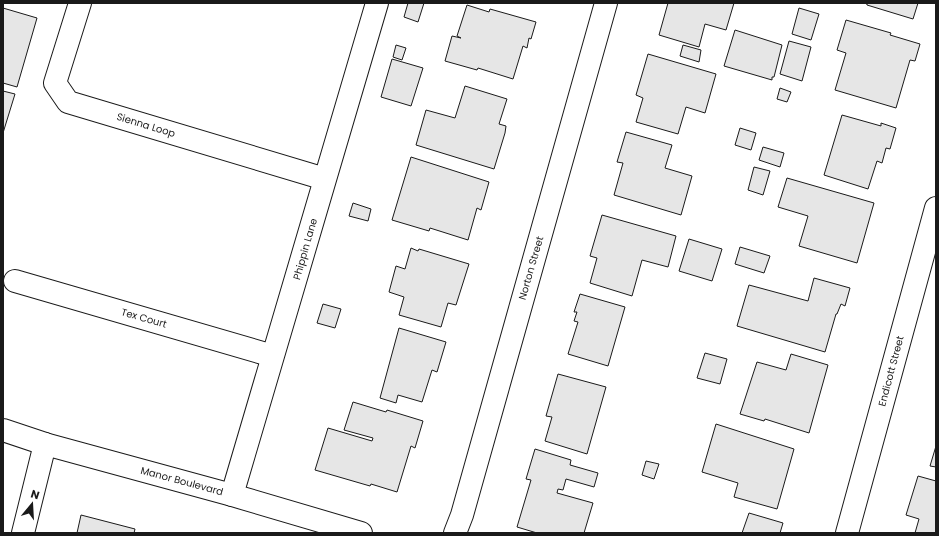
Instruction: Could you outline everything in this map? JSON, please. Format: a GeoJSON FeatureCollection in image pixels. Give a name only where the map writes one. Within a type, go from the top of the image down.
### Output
{"type":"FeatureCollection","features":[{"type":"Feature","properties":{"kind":"street","name":"Sienna Loop"},"geometry":{"type":"LineString","coordinates":[[80,3],[55,83],[68,102],[326,178]]}},
{"type":"Feature","properties":{"kind":"street","name":"Phippin Lane"},"geometry":{"type":"LineString","coordinates":[[232,495],[377,3]]}},
{"type":"Feature","properties":{"kind":"street","name":"Norton Street"},"geometry":{"type":"LineString","coordinates":[[455,533],[464,507],[606,3]]}},
{"type":"Feature","properties":{"kind":"street","name":"Endicott Street"},"geometry":{"type":"LineString","coordinates":[[847,533],[936,208]]}},
{"type":"Feature","properties":{"kind":"street","name":"Tex Court"},"geometry":{"type":"LineString","coordinates":[[15,281],[273,356]]}},
{"type":"Feature","properties":{"kind":"street","name":"Manor Boulevard"},"geometry":{"type":"LineString","coordinates":[[3,430],[46,444],[232,495],[360,533]]}},
{"type":"Feature","properties":{"kind":"street"},"geometry":{"type":"LineString","coordinates":[[23,533],[46,444]]}},
{"type":"Feature","properties":{"kind":"building"},"geometry":{"type":"Polygon","coordinates":[[[408,3],[424,3],[418,22],[404,17],[408,3]]]}},
{"type":"Feature","properties":{"kind":"building"},"geometry":{"type":"Polygon","coordinates":[[[668,3],[734,3],[726,30],[705,24],[699,47],[659,35],[668,3]]]}},
{"type":"Feature","properties":{"kind":"building"},"geometry":{"type":"Polygon","coordinates":[[[864,3],[918,3],[913,19],[864,3]]]}},
{"type":"Feature","properties":{"kind":"building"},"geometry":{"type":"Polygon","coordinates":[[[467,5],[489,12],[490,9],[536,22],[531,39],[529,38],[527,48],[523,46],[513,79],[478,68],[477,70],[445,61],[452,36],[461,38],[457,36],[467,5]]]}},
{"type":"Feature","properties":{"kind":"building"},"geometry":{"type":"Polygon","coordinates":[[[3,8],[37,18],[17,87],[3,83],[3,8]]]}},
{"type":"Feature","properties":{"kind":"building"},"geometry":{"type":"Polygon","coordinates":[[[799,8],[819,14],[811,40],[792,34],[799,8]]]}},
{"type":"Feature","properties":{"kind":"building"},"geometry":{"type":"Polygon","coordinates":[[[846,20],[891,33],[890,35],[920,44],[915,61],[910,60],[896,108],[835,90],[846,53],[837,50],[846,20]]]}},
{"type":"Feature","properties":{"kind":"building"},"geometry":{"type":"Polygon","coordinates":[[[735,30],[782,45],[772,80],[724,66],[735,30]]]}},
{"type":"Feature","properties":{"kind":"building"},"geometry":{"type":"Polygon","coordinates":[[[789,41],[811,47],[802,81],[780,74],[789,41]]]}},
{"type":"Feature","properties":{"kind":"building"},"geometry":{"type":"Polygon","coordinates":[[[396,45],[406,48],[402,60],[393,57],[396,45]]]}},
{"type":"Feature","properties":{"kind":"building"},"geometry":{"type":"Polygon","coordinates":[[[683,45],[701,50],[699,62],[680,56],[683,45]]]}},
{"type":"Feature","properties":{"kind":"building"},"geometry":{"type":"Polygon","coordinates":[[[648,54],[716,74],[705,113],[686,107],[678,134],[636,122],[643,98],[636,95],[648,54]]]}},
{"type":"Feature","properties":{"kind":"building"},"geometry":{"type":"Polygon","coordinates":[[[392,59],[423,68],[411,106],[381,97],[392,59]]]}},
{"type":"Feature","properties":{"kind":"building"},"geometry":{"type":"Polygon","coordinates":[[[465,86],[507,99],[499,124],[506,126],[505,133],[494,169],[416,145],[426,110],[455,118],[465,86]]]}},
{"type":"Feature","properties":{"kind":"building"},"geometry":{"type":"Polygon","coordinates":[[[780,88],[791,92],[787,102],[777,99],[780,88]]]}},
{"type":"Feature","properties":{"kind":"building"},"geometry":{"type":"Polygon","coordinates":[[[3,91],[15,94],[3,133],[3,91]]]}},
{"type":"Feature","properties":{"kind":"building"},"geometry":{"type":"Polygon","coordinates":[[[842,115],[881,126],[881,123],[896,128],[890,149],[886,148],[882,163],[877,161],[868,189],[824,175],[842,115]]]}},
{"type":"Feature","properties":{"kind":"building"},"geometry":{"type":"Polygon","coordinates":[[[740,128],[756,133],[751,150],[735,145],[740,128]]]}},
{"type":"Feature","properties":{"kind":"building"},"geometry":{"type":"Polygon","coordinates":[[[626,132],[672,145],[665,168],[692,176],[681,215],[614,195],[623,163],[617,162],[626,132]]]}},
{"type":"Feature","properties":{"kind":"building"},"geometry":{"type":"Polygon","coordinates":[[[763,147],[784,153],[780,167],[759,160],[763,147]]]}},
{"type":"Feature","properties":{"kind":"building"},"geometry":{"type":"Polygon","coordinates":[[[411,157],[489,182],[481,210],[477,208],[468,240],[430,228],[429,231],[392,220],[411,157]]]}},
{"type":"Feature","properties":{"kind":"building"},"geometry":{"type":"Polygon","coordinates":[[[754,167],[770,171],[763,195],[748,190],[754,167]]]}},
{"type":"Feature","properties":{"kind":"building"},"geometry":{"type":"Polygon","coordinates":[[[787,178],[874,203],[857,263],[799,246],[808,216],[778,207],[787,178]]]}},
{"type":"Feature","properties":{"kind":"building"},"geometry":{"type":"Polygon","coordinates":[[[353,203],[371,209],[368,221],[349,216],[353,203]]]}},
{"type":"Feature","properties":{"kind":"building"},"geometry":{"type":"Polygon","coordinates":[[[602,215],[676,236],[668,267],[642,260],[632,296],[590,283],[597,258],[590,256],[602,215]]]}},
{"type":"Feature","properties":{"kind":"building"},"geometry":{"type":"Polygon","coordinates":[[[689,239],[722,249],[712,281],[679,271],[689,239]]]}},
{"type":"Feature","properties":{"kind":"building"},"geometry":{"type":"Polygon","coordinates":[[[740,247],[770,256],[764,273],[735,264],[740,247]]]}},
{"type":"Feature","properties":{"kind":"building"},"geometry":{"type":"Polygon","coordinates":[[[411,248],[469,264],[456,305],[448,303],[441,327],[399,315],[404,297],[389,292],[396,266],[405,269],[411,248]]]}},
{"type":"Feature","properties":{"kind":"building"},"geometry":{"type":"Polygon","coordinates":[[[814,278],[850,288],[845,306],[841,304],[836,314],[825,352],[737,326],[749,285],[808,301],[814,278]]]}},
{"type":"Feature","properties":{"kind":"building"},"geometry":{"type":"Polygon","coordinates":[[[580,294],[625,307],[608,366],[568,354],[578,322],[574,321],[577,312],[574,312],[580,294]]]}},
{"type":"Feature","properties":{"kind":"building"},"geometry":{"type":"Polygon","coordinates":[[[323,304],[341,309],[335,328],[317,323],[323,304]]]}},
{"type":"Feature","properties":{"kind":"building"},"geometry":{"type":"Polygon","coordinates":[[[399,328],[446,342],[437,372],[432,370],[422,402],[398,395],[396,403],[380,398],[399,328]]]}},
{"type":"Feature","properties":{"kind":"building"},"geometry":{"type":"Polygon","coordinates":[[[705,353],[727,359],[720,384],[697,378],[705,353]]]}},
{"type":"Feature","properties":{"kind":"building"},"geometry":{"type":"Polygon","coordinates":[[[791,354],[828,365],[809,433],[765,419],[764,421],[740,414],[757,362],[786,370],[791,354]]]}},
{"type":"Feature","properties":{"kind":"building"},"geometry":{"type":"Polygon","coordinates":[[[558,374],[606,387],[587,454],[545,441],[552,417],[546,416],[558,374]]]}},
{"type":"Feature","properties":{"kind":"building"},"geometry":{"type":"Polygon","coordinates":[[[353,402],[423,421],[415,448],[411,446],[397,492],[371,484],[370,486],[315,470],[328,428],[372,441],[373,438],[344,430],[353,402]]]}},
{"type":"Feature","properties":{"kind":"building"},"geometry":{"type":"Polygon","coordinates":[[[716,424],[794,449],[777,509],[734,497],[738,483],[702,472],[716,424]]]}},
{"type":"Feature","properties":{"kind":"building"},"geometry":{"type":"Polygon","coordinates":[[[936,446],[936,467],[930,466],[936,446]]]}},
{"type":"Feature","properties":{"kind":"building"},"geometry":{"type":"Polygon","coordinates":[[[535,449],[571,460],[570,465],[598,473],[594,487],[566,479],[563,490],[558,489],[557,493],[593,503],[584,533],[537,533],[517,527],[531,480],[526,479],[535,449]]]}},
{"type":"Feature","properties":{"kind":"building"},"geometry":{"type":"Polygon","coordinates":[[[646,461],[659,464],[654,479],[642,475],[646,461]]]}},
{"type":"Feature","properties":{"kind":"building"},"geometry":{"type":"Polygon","coordinates":[[[918,476],[936,481],[936,533],[915,533],[919,519],[906,515],[918,476]]]}},
{"type":"Feature","properties":{"kind":"building"},"geometry":{"type":"Polygon","coordinates":[[[749,513],[783,523],[780,533],[742,533],[749,513]]]}},
{"type":"Feature","properties":{"kind":"building"},"geometry":{"type":"Polygon","coordinates":[[[81,515],[135,529],[134,533],[77,533],[81,515]]]}}]}
